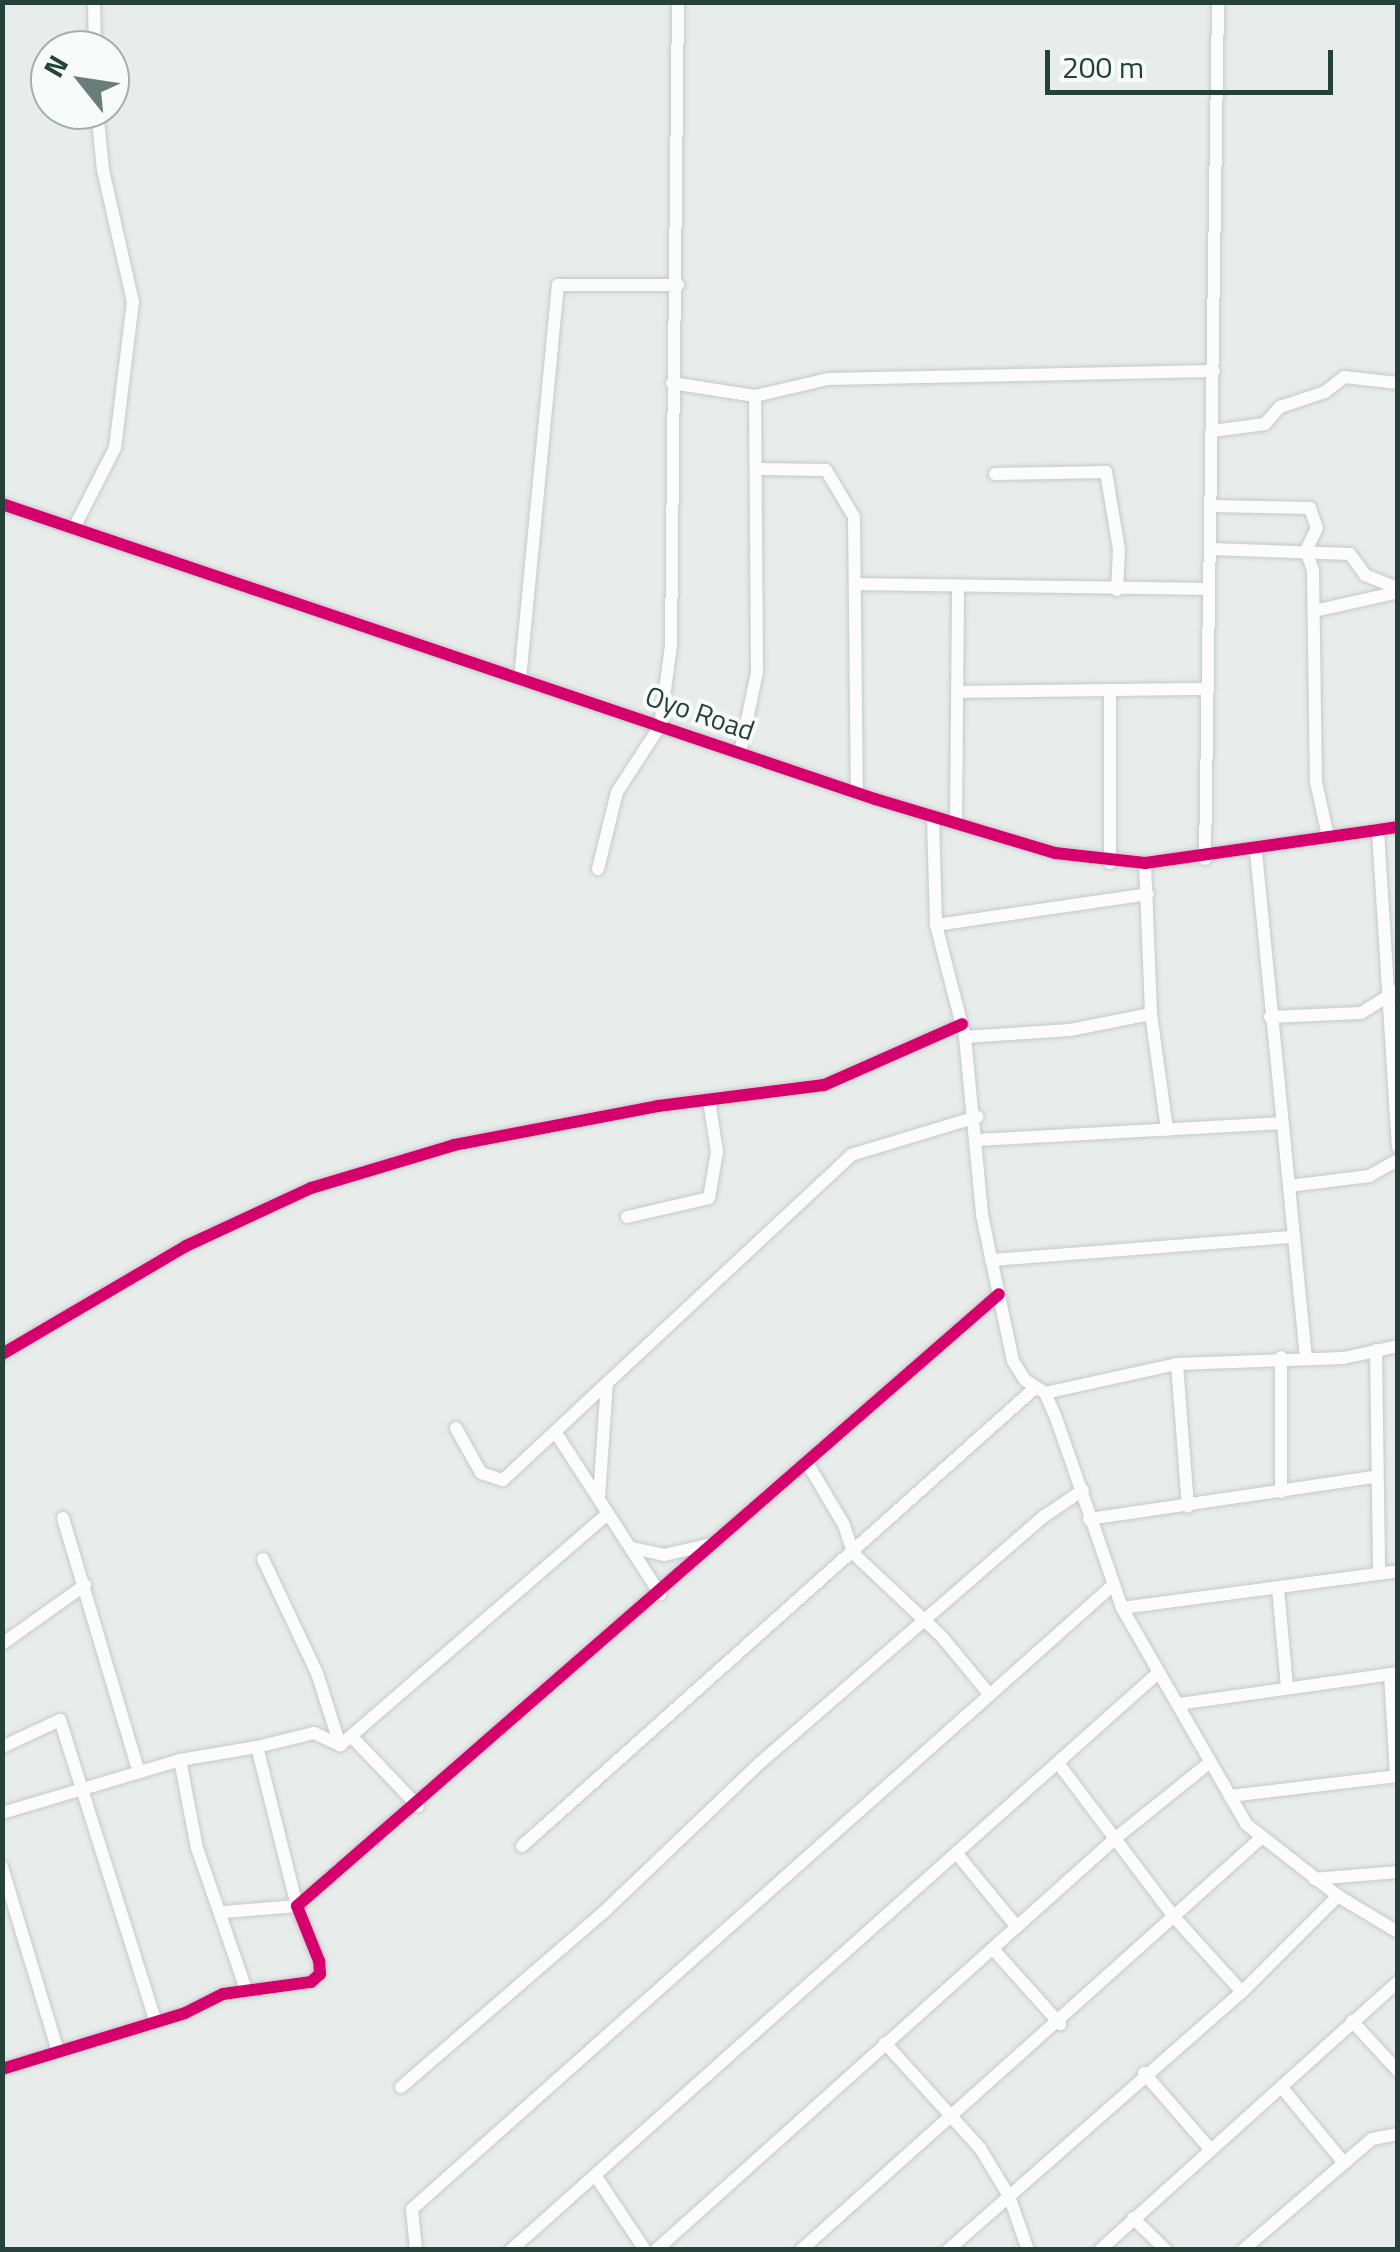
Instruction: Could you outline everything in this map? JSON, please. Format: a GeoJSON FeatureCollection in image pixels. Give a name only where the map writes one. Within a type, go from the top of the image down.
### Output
{"type":"FeatureCollection","features":[{"type":"Feature","properties":{"kind":"street"},"geometry":{"type":"LineString","coordinates":[[94,2],[95,30]]}},
{"type":"Feature","properties":{"kind":"street"},"geometry":{"type":"LineString","coordinates":[[598,869],[616,792],[660,726],[676,551],[672,383],[678,285],[678,2]]}},
{"type":"Feature","properties":{"kind":"street"},"geometry":{"type":"LineString","coordinates":[[1204,859],[1218,2]]}},
{"type":"Feature","properties":{"kind":"street"},"geometry":{"type":"LineString","coordinates":[[74,528],[115,448],[133,302],[103,170],[98,130]]}},
{"type":"Feature","properties":{"kind":"street"},"geometry":{"type":"LineString","coordinates":[[520,679],[558,285],[678,285]]}},
{"type":"Feature","properties":{"kind":"street"},"geometry":{"type":"LineString","coordinates":[[672,383],[755,396],[828,379],[1214,371]]}},
{"type":"Feature","properties":{"kind":"street"},"geometry":{"type":"LineString","coordinates":[[1213,431],[1265,424],[1280,406],[1325,392],[1344,377],[1398,383]]}},
{"type":"Feature","properties":{"kind":"street"},"geometry":{"type":"LineString","coordinates":[[740,753],[757,672],[759,469],[755,396]]}},
{"type":"Feature","properties":{"kind":"street"},"geometry":{"type":"LineString","coordinates":[[759,469],[832,474],[854,517],[859,584],[856,793]]}},
{"type":"Feature","properties":{"kind":"street"},"geometry":{"type":"LineString","coordinates":[[995,474],[1106,472],[1119,550],[1117,590]]}},
{"type":"Feature","properties":{"kind":"street","name":"Oyo Road"},"geometry":{"type":"LineString","coordinates":[[2,504],[856,793],[1110,863],[1204,859],[1398,827]]}},
{"type":"Feature","properties":{"kind":"street"},"geometry":{"type":"LineString","coordinates":[[1212,506],[1310,508],[1317,528],[1306,551],[1314,610],[1316,782],[1328,836]]}},
{"type":"Feature","properties":{"kind":"street"},"geometry":{"type":"LineString","coordinates":[[1211,549],[1350,554],[1365,575],[1398,590]]}},
{"type":"Feature","properties":{"kind":"street"},"geometry":{"type":"LineString","coordinates":[[859,584],[958,589],[1210,588]]}},
{"type":"Feature","properties":{"kind":"street"},"geometry":{"type":"LineString","coordinates":[[956,823],[958,589]]}},
{"type":"Feature","properties":{"kind":"street"},"geometry":{"type":"LineString","coordinates":[[1314,610],[1398,590]]}},
{"type":"Feature","properties":{"kind":"street"},"geometry":{"type":"LineString","coordinates":[[957,692],[1208,689]]}},
{"type":"Feature","properties":{"kind":"street"},"geometry":{"type":"LineString","coordinates":[[1110,690],[1110,863]]}},
{"type":"Feature","properties":{"kind":"street"},"geometry":{"type":"LineString","coordinates":[[934,817],[936,925],[963,1030],[977,1117],[991,1260],[1013,1361],[1040,1391],[1083,1490],[1122,1608],[1230,1796],[1262,1838],[1338,1896],[1398,1932]]}},
{"type":"Feature","properties":{"kind":"street"},"geometry":{"type":"LineString","coordinates":[[1378,831],[1398,1146]]}},
{"type":"Feature","properties":{"kind":"street"},"geometry":{"type":"LineString","coordinates":[[1256,852],[1306,1358]]}},
{"type":"Feature","properties":{"kind":"street"},"geometry":{"type":"LineString","coordinates":[[1144,864],[1151,1014],[1167,1130]]}},
{"type":"Feature","properties":{"kind":"street"},"geometry":{"type":"LineString","coordinates":[[936,925],[1148,894]]}},
{"type":"Feature","properties":{"kind":"street"},"geometry":{"type":"LineString","coordinates":[[1270,1016],[1361,1012],[1391,991]]}},
{"type":"Feature","properties":{"kind":"street"},"geometry":{"type":"LineString","coordinates":[[2,1354],[186,1246],[312,1188],[454,1145],[824,1084],[963,1030],[1070,1030],[1151,1014]]}},
{"type":"Feature","properties":{"kind":"street"},"geometry":{"type":"LineString","coordinates":[[627,1217],[709,1198],[718,1152],[709,1100]]}},
{"type":"Feature","properties":{"kind":"street"},"geometry":{"type":"LineString","coordinates":[[456,1428],[492,1481],[503,1480],[851,1155],[977,1117]]}},
{"type":"Feature","properties":{"kind":"street"},"geometry":{"type":"LineString","coordinates":[[979,1140],[1282,1122]]}},
{"type":"Feature","properties":{"kind":"street"},"geometry":{"type":"LineString","coordinates":[[1289,1186],[1369,1176],[1398,1160]]}},
{"type":"Feature","properties":{"kind":"street"},"geometry":{"type":"LineString","coordinates":[[991,1260],[1291,1236]]}},
{"type":"Feature","properties":{"kind":"street"},"geometry":{"type":"LineString","coordinates":[[224,1912],[297,1906],[418,1806],[808,1466],[999,1294]]}},
{"type":"Feature","properties":{"kind":"street"},"geometry":{"type":"LineString","coordinates":[[522,1846],[1040,1391],[1177,1364],[1306,1358],[1398,1346]]}},
{"type":"Feature","properties":{"kind":"street"},"geometry":{"type":"LineString","coordinates":[[1376,1350],[1374,1477],[1379,1573]]}},
{"type":"Feature","properties":{"kind":"street"},"geometry":{"type":"LineString","coordinates":[[1281,1357],[1281,1492]]}},
{"type":"Feature","properties":{"kind":"street"},"geometry":{"type":"LineString","coordinates":[[1177,1364],[1188,1507]]}},
{"type":"Feature","properties":{"kind":"street"},"geometry":{"type":"LineString","coordinates":[[598,1499],[608,1383]]}},
{"type":"Feature","properties":{"kind":"street"},"geometry":{"type":"LineString","coordinates":[[556,1433],[660,1594]]}},
{"type":"Feature","properties":{"kind":"street"},"geometry":{"type":"LineString","coordinates":[[808,1466],[844,1525],[852,1553],[925,1622],[990,1695]]}},
{"type":"Feature","properties":{"kind":"street"},"geometry":{"type":"LineString","coordinates":[[1090,1519],[1374,1477]]}},
{"type":"Feature","properties":{"kind":"street"},"geometry":{"type":"LineString","coordinates":[[400,2087],[925,1622],[1083,1490]]}},
{"type":"Feature","properties":{"kind":"street"},"geometry":{"type":"LineString","coordinates":[[346,1740],[607,1514]]}},
{"type":"Feature","properties":{"kind":"street"},"geometry":{"type":"LineString","coordinates":[[63,1518],[86,1586],[98,1646],[138,1769]]}},
{"type":"Feature","properties":{"kind":"street"},"geometry":{"type":"LineString","coordinates":[[632,1548],[664,1556],[720,1542]]}},
{"type":"Feature","properties":{"kind":"street"},"geometry":{"type":"LineString","coordinates":[[262,1559],[346,1740],[418,1806]]}},
{"type":"Feature","properties":{"kind":"street"},"geometry":{"type":"LineString","coordinates":[[1122,1608],[1398,1571]]}},
{"type":"Feature","properties":{"kind":"street"},"geometry":{"type":"LineString","coordinates":[[416,2250],[412,2208],[1113,1585]]}},
{"type":"Feature","properties":{"kind":"street"},"geometry":{"type":"LineString","coordinates":[[2,1644],[86,1586]]}},
{"type":"Feature","properties":{"kind":"street"},"geometry":{"type":"LineString","coordinates":[[1278,1588],[1287,1687]]}},
{"type":"Feature","properties":{"kind":"street"},"geometry":{"type":"LineString","coordinates":[[512,2250],[1159,1672]]}},
{"type":"Feature","properties":{"kind":"street"},"geometry":{"type":"LineString","coordinates":[[1178,1704],[1394,1674],[1397,1776],[1230,1796]]}},
{"type":"Feature","properties":{"kind":"street"},"geometry":{"type":"LineString","coordinates":[[2,1746],[60,1720],[156,2022]]}},
{"type":"Feature","properties":{"kind":"street"},"geometry":{"type":"LineString","coordinates":[[2,1812],[138,1769],[180,1760],[257,1748],[314,1733],[346,1740]]}},
{"type":"Feature","properties":{"kind":"street"},"geometry":{"type":"LineString","coordinates":[[2,2069],[247,1992],[312,1982],[320,1974],[297,1906],[257,1748]]}},
{"type":"Feature","properties":{"kind":"street"},"geometry":{"type":"LineString","coordinates":[[180,1760],[197,1848],[224,1912],[247,1992]]}},
{"type":"Feature","properties":{"kind":"street"},"geometry":{"type":"LineString","coordinates":[[1058,1763],[1117,1836],[1174,1917],[1242,1992]]}},
{"type":"Feature","properties":{"kind":"street"},"geometry":{"type":"LineString","coordinates":[[656,2250],[1117,1836],[1209,1763]]}},
{"type":"Feature","properties":{"kind":"street"},"geometry":{"type":"LineString","coordinates":[[801,2250],[1060,2024],[1262,1838]]}},
{"type":"Feature","properties":{"kind":"street"},"geometry":{"type":"LineString","coordinates":[[957,1854],[1017,1926]]}},
{"type":"Feature","properties":{"kind":"street"},"geometry":{"type":"LineString","coordinates":[[2,1868],[58,2051]]}},
{"type":"Feature","properties":{"kind":"street"},"geometry":{"type":"LineString","coordinates":[[1314,1879],[1398,1872]]}},
{"type":"Feature","properties":{"kind":"street"},"geometry":{"type":"LineString","coordinates":[[948,2250],[1144,2074],[1242,1992],[1338,1896]]}},
{"type":"Feature","properties":{"kind":"street"},"geometry":{"type":"LineString","coordinates":[[993,1950],[1060,2024]]}},
{"type":"Feature","properties":{"kind":"street"},"geometry":{"type":"LineString","coordinates":[[1100,2250],[1398,1982]]}},
{"type":"Feature","properties":{"kind":"street"},"geometry":{"type":"LineString","coordinates":[[1352,2021],[1398,2072]]}},
{"type":"Feature","properties":{"kind":"street"},"geometry":{"type":"LineString","coordinates":[[885,2043],[953,2117],[1009,2196],[1028,2250]]}},
{"type":"Feature","properties":{"kind":"street"},"geometry":{"type":"LineString","coordinates":[[1144,2074],[1211,2150]]}},
{"type":"Feature","properties":{"kind":"street"},"geometry":{"type":"LineString","coordinates":[[1282,2088],[1344,2162]]}},
{"type":"Feature","properties":{"kind":"street"},"geometry":{"type":"LineString","coordinates":[[1243,2250],[1372,2139],[1398,2134]]}},
{"type":"Feature","properties":{"kind":"street"},"geometry":{"type":"LineString","coordinates":[[595,2174],[645,2250]]}},
{"type":"Feature","properties":{"kind":"street"},"geometry":{"type":"LineString","coordinates":[[1133,2218],[1166,2250]]}},
{"type":"Feature","properties":{"kind":"cycle path"},"geometry":{"type":"LineString","coordinates":[[2,504],[875,799],[1055,853],[1145,863],[1398,827]]}},
{"type":"Feature","properties":{"kind":"cycle path"},"geometry":{"type":"LineString","coordinates":[[2,1354],[186,1246],[311,1188],[454,1145],[658,1106],[824,1085],[962,1024]]}},
{"type":"Feature","properties":{"kind":"cycle path"},"geometry":{"type":"LineString","coordinates":[[2,2069],[185,2013],[223,1994],[311,1982],[320,1974],[319,1961],[297,1906],[999,1294]]}}]}
